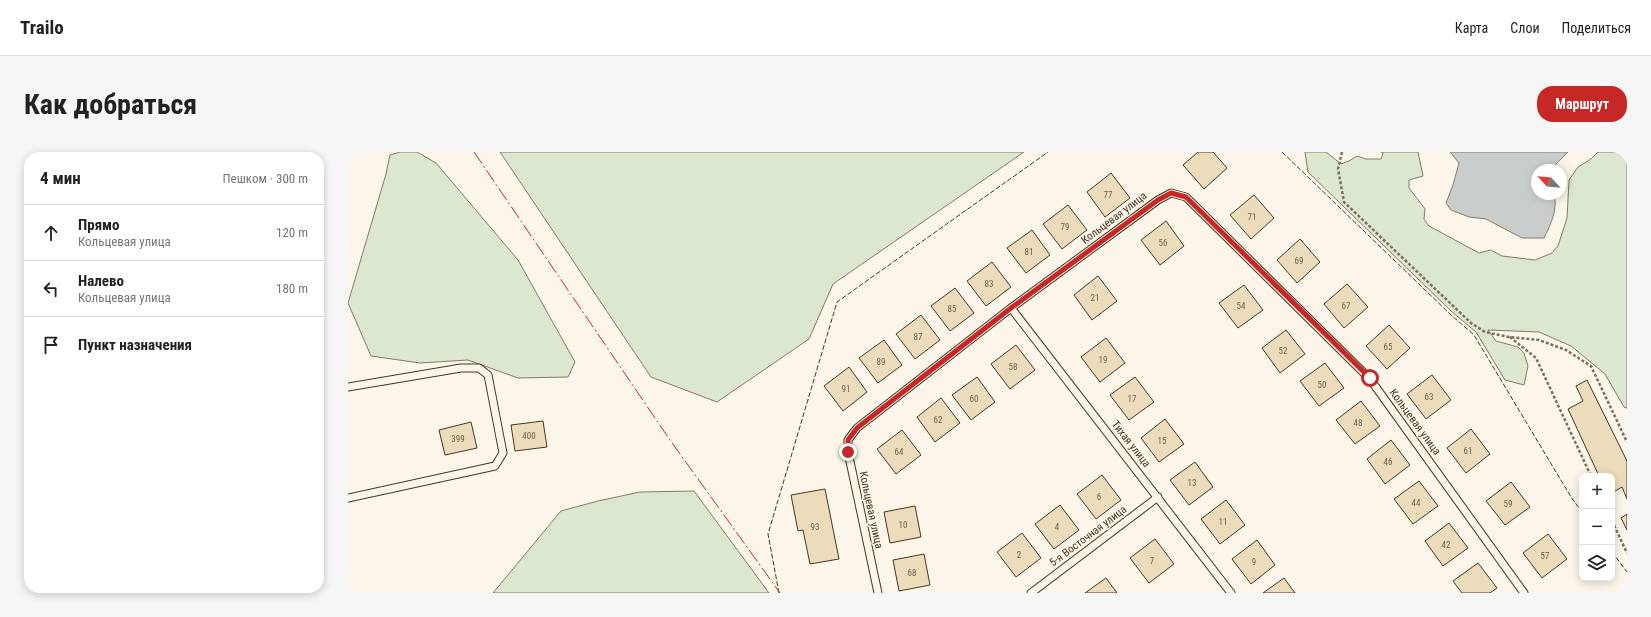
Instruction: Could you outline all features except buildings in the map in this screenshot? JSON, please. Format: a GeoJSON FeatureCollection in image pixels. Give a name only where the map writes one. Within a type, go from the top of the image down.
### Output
{"type":"FeatureCollection","features":[{"type":"Feature","properties":{"kind":"lane","name":"Кольцевая улица"},"geometry":{"type":"LineString","coordinates":[[878,593],[848,452],[848,440],[857,428],[1011,308],[1158,200],[1171,193],[1186,197],[1370,378],[1524,593]]}},
{"type":"Feature","properties":{"kind":"lane","name":"Тихая улица"},"geometry":{"type":"LineString","coordinates":[[1011,308],[1231,593]]}},
{"type":"Feature","properties":{"kind":"lane"},"geometry":{"type":"LineString","coordinates":[[348,387],[461,368],[479,368],[488,375],[503,454],[495,466],[348,498]]}},
{"type":"Feature","properties":{"kind":"lane","name":"5-я Восточная улица"},"geometry":{"type":"LineString","coordinates":[[1031,593],[1158,497]]}},
{"type":"Feature","properties":{"kind":"path"},"geometry":{"type":"LineString","coordinates":[[1342,152],[1338,169],[1344,202],[1471,323],[1485,332],[1509,337],[1539,340],[1566,350],[1591,366],[1627,442]]}},
{"type":"Feature","properties":{"kind":"path"},"geometry":{"type":"LineString","coordinates":[[1509,337],[1536,358],[1590,473]]}},
{"type":"Feature","properties":{"kind":"path"},"geometry":{"type":"LineString","coordinates":[[1615,527],[1627,553]]}},
{"type":"Feature","properties":{"kind":"green space"},"geometry":{"type":"Polygon","coordinates":[[[400,152],[417,152],[436,163],[518,260],[575,362],[568,377],[518,378],[468,360],[420,363],[371,356],[348,303],[386,174],[390,155],[400,152]]]}},
{"type":"Feature","properties":{"kind":"green space"},"geometry":{"type":"Polygon","coordinates":[[[500,152],[1024,152],[833,284],[809,339],[717,402],[651,377],[500,152]]]}},
{"type":"Feature","properties":{"kind":"green space"},"geometry":{"type":"Polygon","coordinates":[[[1305,152],[1326,152],[1341,164],[1357,156],[1366,159],[1381,159],[1383,153],[1381,152],[1418,152],[1423,176],[1409,180],[1409,188],[1425,209],[1424,219],[1429,226],[1479,253],[1491,250],[1502,256],[1535,260],[1552,253],[1558,246],[1567,218],[1569,180],[1578,167],[1591,159],[1598,152],[1627,152],[1627,408],[1624,407],[1605,374],[1571,346],[1539,332],[1488,330],[1496,341],[1518,347],[1524,353],[1528,366],[1524,385],[1505,380],[1476,332],[1451,311],[1308,172],[1305,152]]]}},
{"type":"Feature","properties":{"kind":"green space"},"geometry":{"type":"Polygon","coordinates":[[[694,491],[769,593],[493,593],[561,511],[640,492],[694,491]]]}},
{"type":"Feature","properties":{"kind":"shaded area"},"geometry":{"type":"Polygon","coordinates":[[[1450,152],[1568,152],[1556,164],[1531,164],[1531,200],[1555,200],[1553,216],[1544,238],[1522,238],[1486,219],[1469,217],[1451,210],[1446,203],[1459,163],[1450,152]]]}},
{"type":"Feature","properties":{"kind":"fence"},"geometry":{"type":"LineString","coordinates":[[779,593],[768,534],[837,302],[1048,152]]}},
{"type":"Feature","properties":{"kind":"fence"},"geometry":{"type":"LineString","coordinates":[[1282,152],[1450,314],[1474,335],[1571,497],[1580,509]]}},
{"type":"Feature","properties":{"kind":"fence"},"geometry":{"type":"LineString","coordinates":[[1615,556],[1627,572]]}},
{"type":"Feature","properties":{"kind":"power"},"geometry":{"type":"LineString","coordinates":[[474,152],[670,440],[780,593]]}},
{"type":"Feature","properties":{"kind":"route"},"geometry":{"type":"LineString","coordinates":[[848,452],[848,440],[857,428],[1011,308],[1158,200],[1171,193],[1186,197],[1370,378]]}}]}
